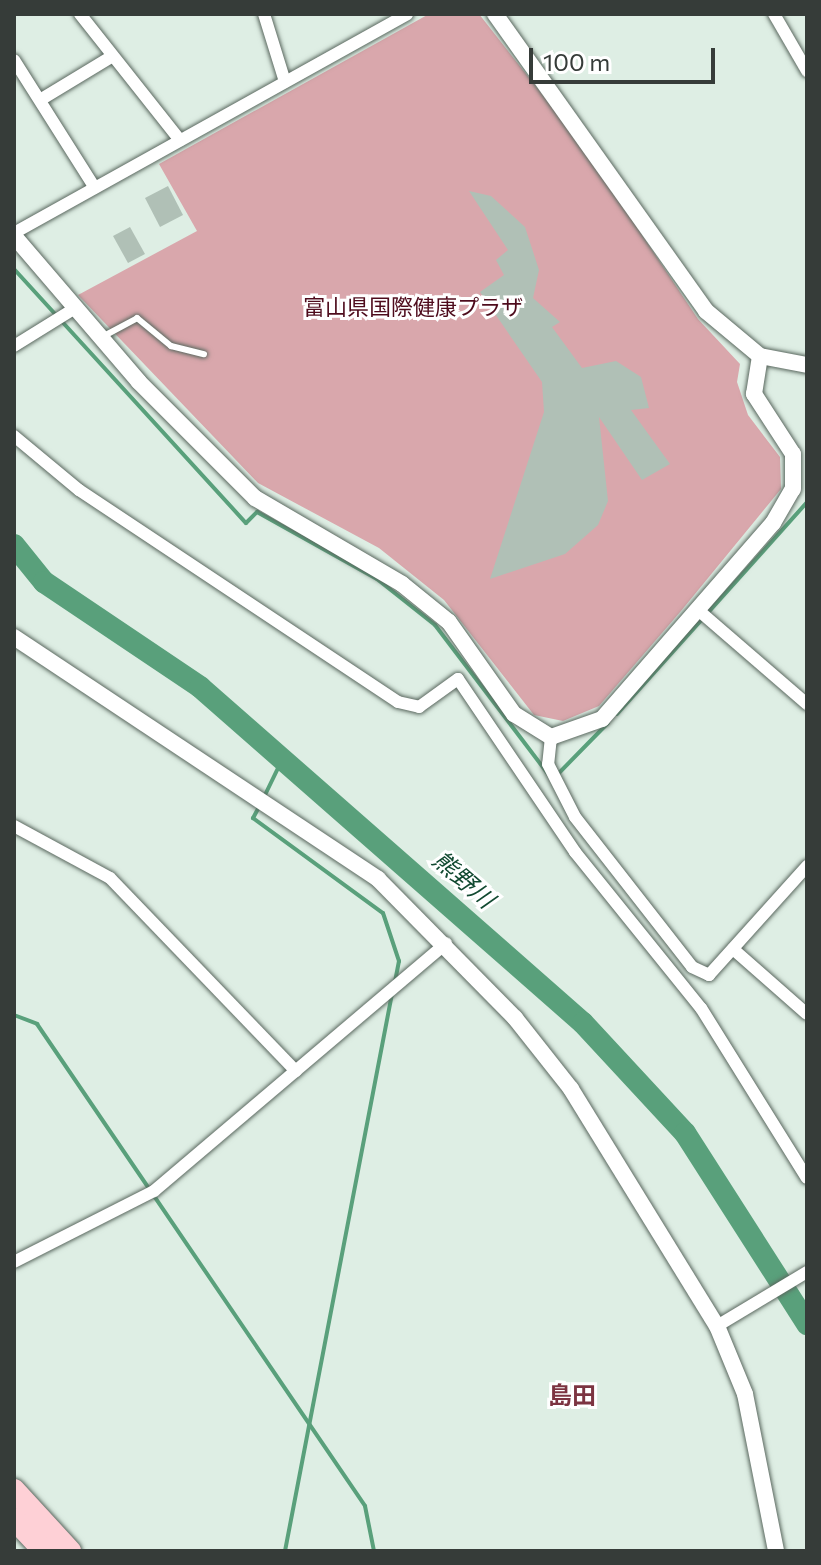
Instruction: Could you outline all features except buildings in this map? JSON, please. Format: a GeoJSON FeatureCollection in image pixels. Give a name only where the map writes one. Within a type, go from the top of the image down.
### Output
{"type":"FeatureCollection","features":[{"type":"Feature","properties":{"kind":"highway"},"geometry":{"type":"LineString","coordinates":[[14,1490],[70,1551]]}},
{"type":"Feature","properties":{"kind":"highway"},"geometry":{"type":"LineString","coordinates":[[14,1519],[44,1551]]}},
{"type":"Feature","properties":{"kind":"street"},"geometry":{"type":"LineString","coordinates":[[80,14],[111,57],[180,140]]}},
{"type":"Feature","properties":{"kind":"street"},"geometry":{"type":"LineString","coordinates":[[264,14],[285,82]]}},
{"type":"Feature","properties":{"kind":"street"},"geometry":{"type":"LineString","coordinates":[[407,14],[14,235],[102,337],[263,504],[402,584],[449,622],[514,714],[551,737]]}},
{"type":"Feature","properties":{"kind":"street"},"geometry":{"type":"LineString","coordinates":[[495,14],[706,311],[760,356],[807,365]]}},
{"type":"Feature","properties":{"kind":"street"},"geometry":{"type":"LineString","coordinates":[[774,14],[807,71]]}},
{"type":"Feature","properties":{"kind":"street"},"geometry":{"type":"LineString","coordinates":[[40,100],[111,57]]}},
{"type":"Feature","properties":{"kind":"street"},"geometry":{"type":"LineString","coordinates":[[14,60],[95,188]]}},
{"type":"Feature","properties":{"kind":"street"},"geometry":{"type":"LineString","coordinates":[[14,346],[77,307]]}},
{"type":"Feature","properties":{"kind":"street"},"geometry":{"type":"LineString","coordinates":[[551,737],[602,719],[773,523],[793,489],[802,466],[754,394],[760,356]]}},
{"type":"Feature","properties":{"kind":"street"},"geometry":{"type":"LineString","coordinates":[[14,436],[79,490],[398,702],[419,707],[458,679],[575,852],[701,1008],[807,1178]]}},
{"type":"Feature","properties":{"kind":"street"},"geometry":{"type":"LineString","coordinates":[[698,610],[807,704]]}},
{"type":"Feature","properties":{"kind":"street"},"geometry":{"type":"LineString","coordinates":[[14,637],[326,841],[446,943],[571,1089],[724,1322],[749,1406],[776,1551]]}},
{"type":"Feature","properties":{"kind":"street"},"geometry":{"type":"LineString","coordinates":[[551,737],[548,764],[575,817],[692,967],[709,975],[807,866]]}},
{"type":"Feature","properties":{"kind":"street"},"geometry":{"type":"LineString","coordinates":[[14,826],[110,878],[296,1071]]}},
{"type":"Feature","properties":{"kind":"street"},"geometry":{"type":"LineString","coordinates":[[14,1262],[154,1191],[446,943]]}},
{"type":"Feature","properties":{"kind":"street"},"geometry":{"type":"LineString","coordinates":[[733,949],[807,1014]]}},
{"type":"Feature","properties":{"kind":"street"},"geometry":{"type":"LineString","coordinates":[[724,1322],[807,1272]]}},
{"type":"Feature","properties":{"kind":"lane"},"geometry":{"type":"LineString","coordinates":[[102,337],[137,318],[171,346],[204,354]]}},
{"type":"Feature","properties":{"kind":"green space","name":"富山県国際健康プラザ"},"geometry":{"type":"Polygon","coordinates":[[[429,14],[479,14],[582,145],[698,319],[740,364],[737,382],[748,415],[780,457],[781,489],[681,611],[599,706],[563,721],[534,715],[444,600],[379,548],[258,483],[78,295],[197,231],[159,164],[429,14]]]}},
{"type":"Feature","properties":{"kind":"waterway"},"geometry":{"type":"LineString","coordinates":[[14,269],[246,523],[257,512],[377,579],[435,625],[551,778]]}},
{"type":"Feature","properties":{"kind":"waterway"},"geometry":{"type":"LineString","coordinates":[[617,714],[807,502]]}},
{"type":"Feature","properties":{"kind":"waterway","name":"熊野川"},"geometry":{"type":"LineString","coordinates":[[14,545],[44,582],[200,687],[583,1023],[685,1133],[807,1324]]}},
{"type":"Feature","properties":{"kind":"waterway"},"geometry":{"type":"LineString","coordinates":[[558,774],[608,723]]}},
{"type":"Feature","properties":{"kind":"waterway"},"geometry":{"type":"LineString","coordinates":[[264,797],[282,760]]}},
{"type":"Feature","properties":{"kind":"waterway"},"geometry":{"type":"LineString","coordinates":[[260,805],[253,818],[383,913],[399,961],[395,981]]}},
{"type":"Feature","properties":{"kind":"waterway"},"geometry":{"type":"LineString","coordinates":[[285,1551],[392,994]]}},
{"type":"Feature","properties":{"kind":"waterway"},"geometry":{"type":"LineString","coordinates":[[14,1015],[37,1024],[365,1506],[374,1551]]}},
{"type":"Feature","properties":{"kind":"district","name":"島田"},"geometry":{"type":"Point","coordinates":[572,1395]}}]}
